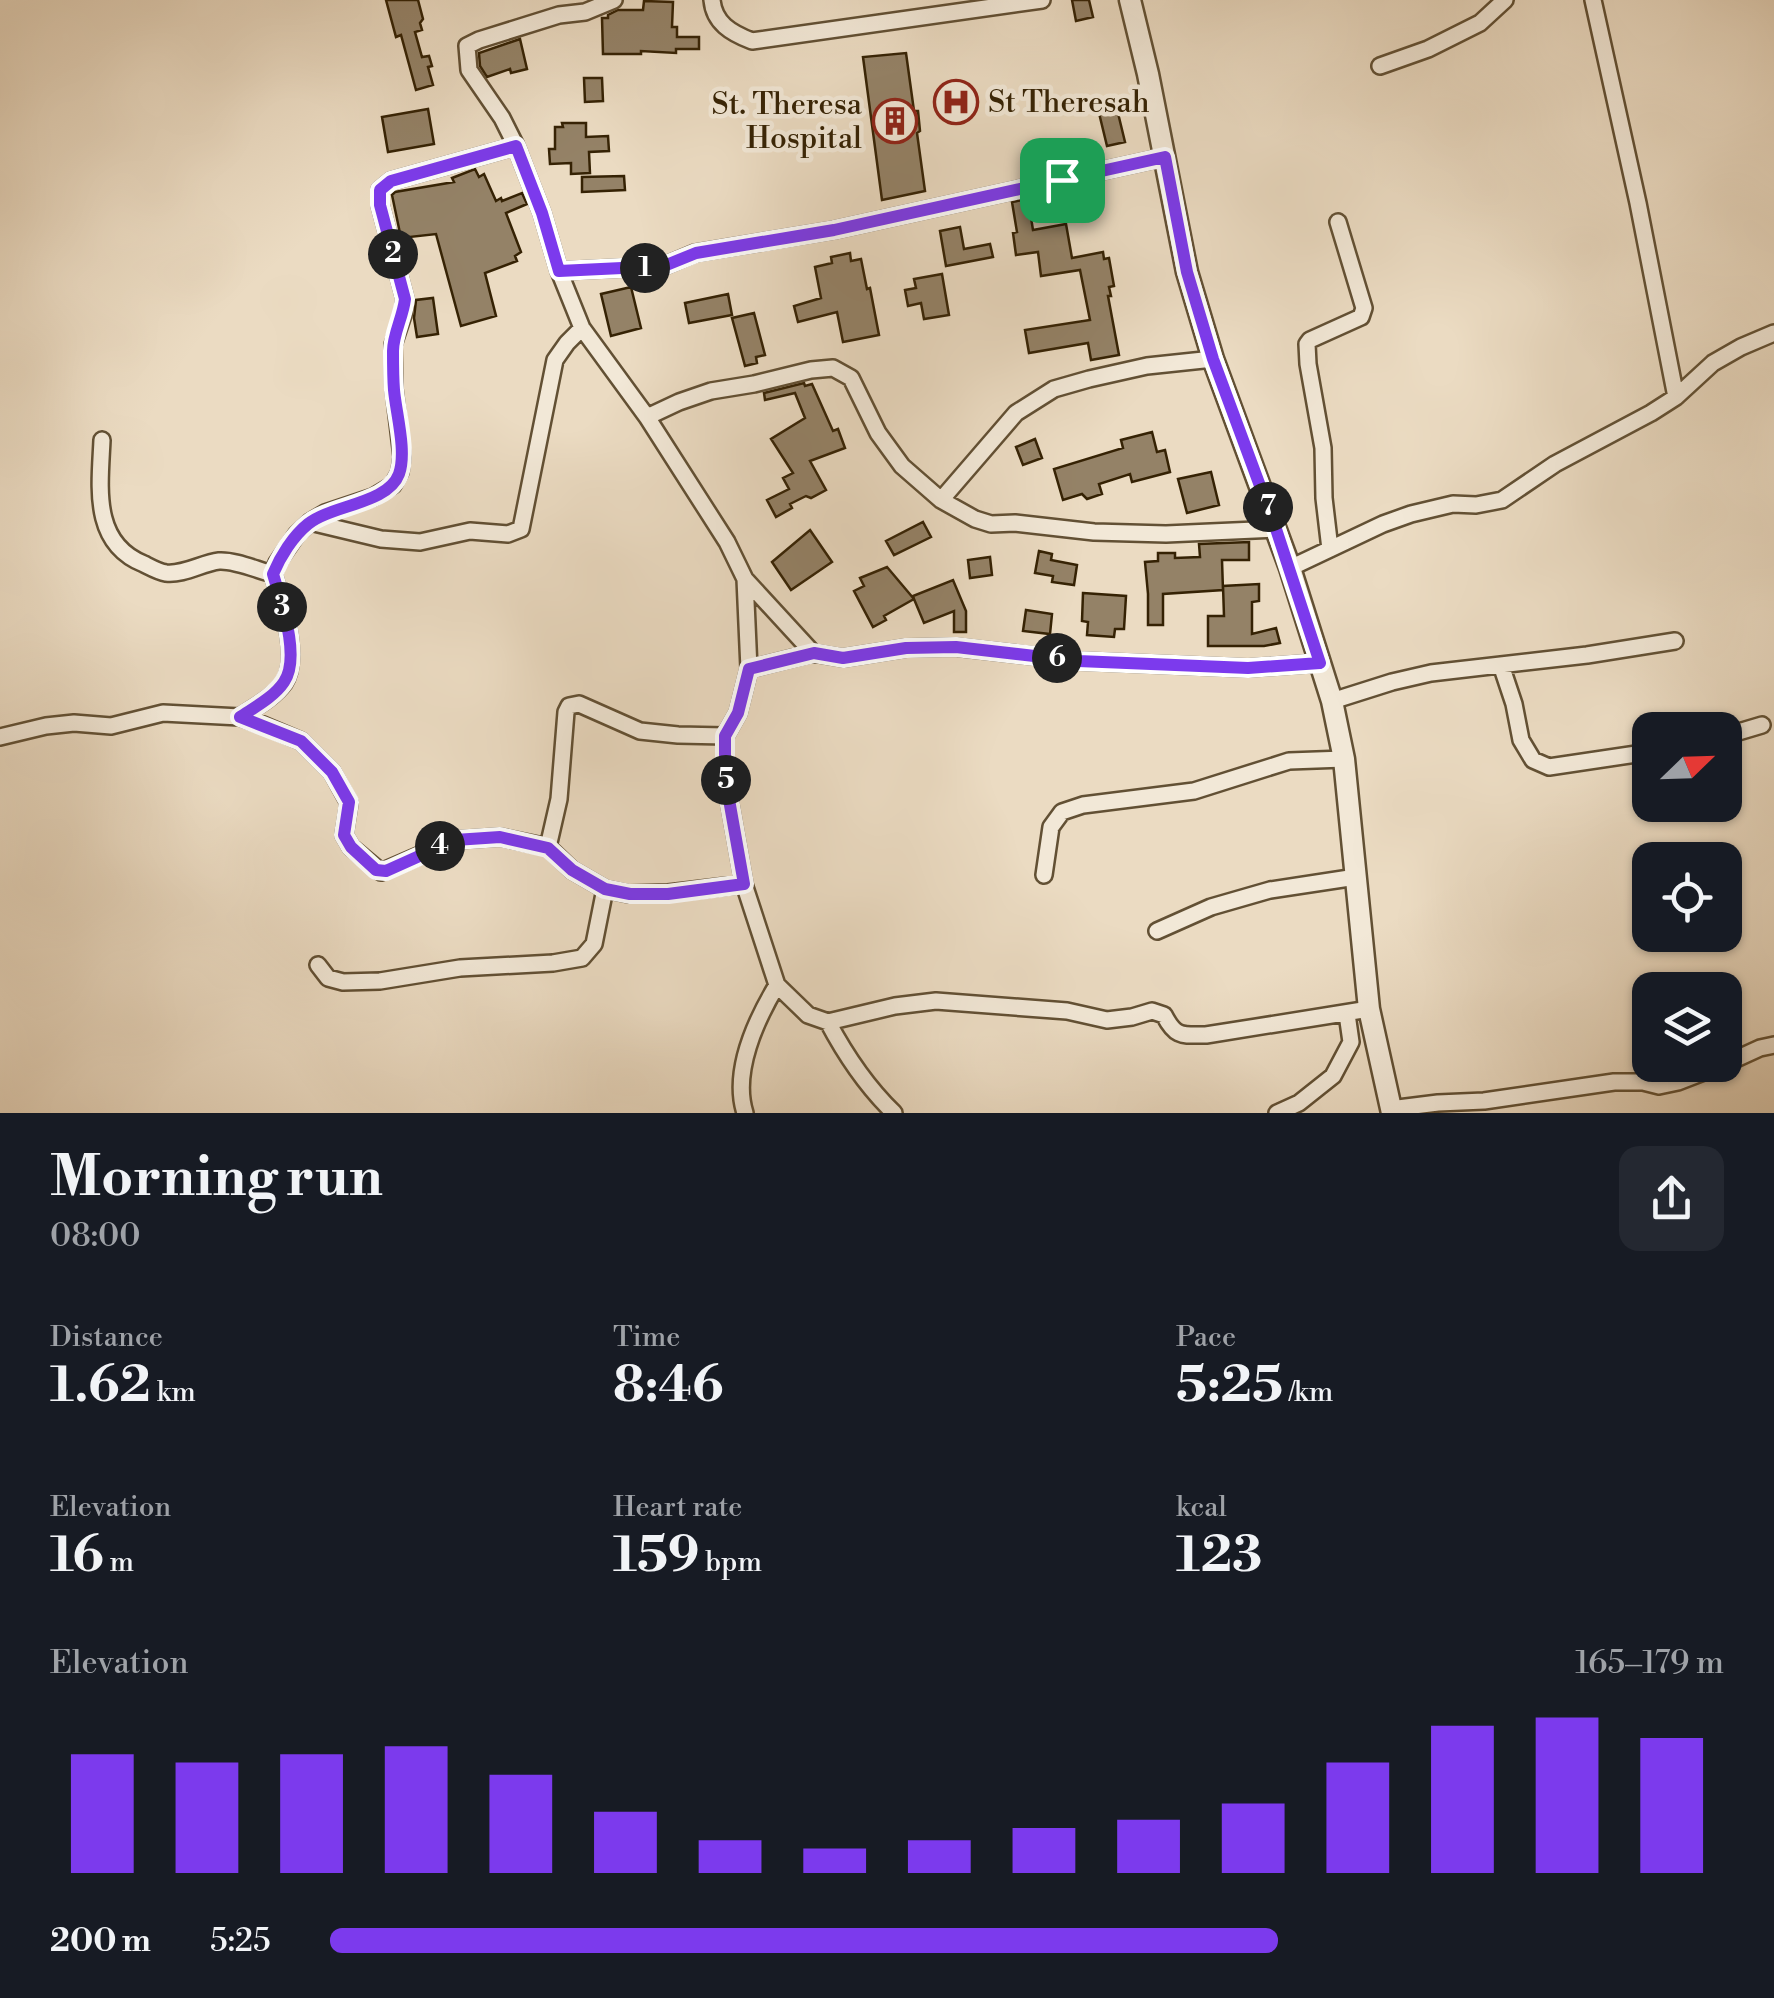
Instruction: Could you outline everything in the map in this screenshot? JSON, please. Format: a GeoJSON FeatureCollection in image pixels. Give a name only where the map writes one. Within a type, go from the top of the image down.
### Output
{"type":"FeatureCollection","features":[{"type":"Feature","properties":{"kind":"street"},"geometry":{"type":"LineString","coordinates":[[614,0],[585,12],[523,25],[467,46],[469,70],[516,146],[582,328],[647,416],[726,542],[744,579],[814,653]]}},
{"type":"Feature","properties":{"kind":"street"},"geometry":{"type":"LineString","coordinates":[[712,0],[713,14],[732,33],[752,41],[1042,0]]}},
{"type":"Feature","properties":{"kind":"street"},"geometry":{"type":"LineString","coordinates":[[1130,0],[1187,272],[1213,359],[1290,568],[1332,701],[1344,759],[1369,1008],[1391,1111],[1632,1082]]}},
{"type":"Feature","properties":{"kind":"street"},"geometry":{"type":"LineString","coordinates":[[1380,66],[1428,49],[1480,23],[1505,0]]}},
{"type":"Feature","properties":{"kind":"street"},"geometry":{"type":"LineString","coordinates":[[1592,0],[1676,397]]}},
{"type":"Feature","properties":{"kind":"street"},"geometry":{"type":"LineString","coordinates":[[240,717],[284,684],[291,667],[290,646],[273,574],[277,563],[310,522],[373,497],[392,485],[400,472],[393,345],[405,299],[380,205],[380,190],[391,181],[516,146]]}},
{"type":"Feature","properties":{"kind":"street"},"geometry":{"type":"LineString","coordinates":[[559,271],[664,266],[696,253],[834,230],[1165,157]]}},
{"type":"Feature","properties":{"kind":"street"},"geometry":{"type":"LineString","coordinates":[[1330,549],[1323,448],[1307,344],[1361,317],[1364,308],[1338,222]]}},
{"type":"Feature","properties":{"kind":"street"},"geometry":{"type":"LineString","coordinates":[[310,522],[381,539],[420,542],[470,531],[508,534],[521,528],[555,360],[582,328]]}},
{"type":"Feature","properties":{"kind":"street"},"geometry":{"type":"LineString","coordinates":[[1290,568],[1411,514],[1453,504],[1476,506],[1502,500],[1554,464],[1676,397],[1713,363],[1774,333]]}},
{"type":"Feature","properties":{"kind":"street"},"geometry":{"type":"LineString","coordinates":[[941,500],[1016,414],[1054,389],[1148,366],[1213,359]]}},
{"type":"Feature","properties":{"kind":"street"},"geometry":{"type":"LineString","coordinates":[[647,416],[711,391],[832,368],[851,378],[878,433],[902,466],[941,500],[975,520],[1094,532],[1166,534],[1276,529]]}},
{"type":"Feature","properties":{"kind":"street"},"geometry":{"type":"LineString","coordinates":[[102,440],[99,490],[103,520],[114,542],[132,560],[166,572],[222,560],[273,574]]}},
{"type":"Feature","properties":{"kind":"street"},"geometry":{"type":"LineString","coordinates":[[744,579],[749,669],[738,713],[725,736],[725,777],[744,884],[777,985],[808,1016],[828,1022],[936,1000],[1067,1011],[1108,1020],[1152,1011],[1164,1015],[1171,1029],[1180,1035],[1206,1035],[1369,1008]]}},
{"type":"Feature","properties":{"kind":"street"},"geometry":{"type":"LineString","coordinates":[[1332,701],[1431,672],[1586,656],[1675,641]]}},
{"type":"Feature","properties":{"kind":"street"},"geometry":{"type":"LineString","coordinates":[[749,669],[814,653],[843,658],[906,648],[956,647],[1078,661],[1248,668],[1320,663]]}},
{"type":"Feature","properties":{"kind":"street"},"geometry":{"type":"LineString","coordinates":[[1500,664],[1521,740],[1533,760],[1549,767],[1632,755]]}},
{"type":"Feature","properties":{"kind":"street"},"geometry":{"type":"LineString","coordinates":[[548,848],[559,799],[566,712],[570,706],[579,704],[640,731],[725,736]]}},
{"type":"Feature","properties":{"kind":"street"},"geometry":{"type":"LineString","coordinates":[[0,737],[46,726],[110,726],[164,714],[240,717],[301,741],[332,772],[349,802],[344,835],[351,847],[381,872],[455,840],[500,837],[548,848],[572,870],[605,889],[630,894],[668,894],[744,884]]}},
{"type":"Feature","properties":{"kind":"street"},"geometry":{"type":"LineString","coordinates":[[1742,730],[1762,724]]}},
{"type":"Feature","properties":{"kind":"street"},"geometry":{"type":"LineString","coordinates":[[1044,875],[1051,828],[1062,812],[1083,805],[1194,791],[1289,762],[1344,759]]}},
{"type":"Feature","properties":{"kind":"street"},"geometry":{"type":"LineString","coordinates":[[1157,931],[1210,908],[1270,890],[1356,877]]}},
{"type":"Feature","properties":{"kind":"street"},"geometry":{"type":"LineString","coordinates":[[318,964],[328,978],[380,982],[460,968],[582,958],[594,944],[605,889]]}},
{"type":"Feature","properties":{"kind":"street"},"geometry":{"type":"LineString","coordinates":[[746,1113],[742,1101],[746,1051],[777,985]]}},
{"type":"Feature","properties":{"kind":"street"},"geometry":{"type":"LineString","coordinates":[[1277,1113],[1298,1103],[1333,1076],[1350,1042],[1347,1014]]}},
{"type":"Feature","properties":{"kind":"street"},"geometry":{"type":"LineString","coordinates":[[828,1022],[866,1084],[894,1113]]}},
{"type":"Feature","properties":{"kind":"street"},"geometry":{"type":"LineString","coordinates":[[1742,1056],[1774,1045]]}},
{"type":"Feature","properties":{"kind":"street"},"geometry":{"type":"LineString","coordinates":[[1644,1082],[1659,1086],[1678,1082]]}},
{"type":"Feature","properties":{"kind":"building"},"geometry":{"type":"Polygon","coordinates":[[[386,0],[418,0],[422,30],[415,32],[422,57],[429,56],[433,85],[416,90],[401,35],[396,37],[386,0]]]}},
{"type":"Feature","properties":{"kind":"building"},"geometry":{"type":"Polygon","coordinates":[[[1072,0],[1089,0],[1093,17],[1076,21],[1072,0]]]}},
{"type":"Feature","properties":{"kind":"building"},"geometry":{"type":"Polygon","coordinates":[[[644,1],[673,2],[672,27],[677,27],[677,37],[699,37],[699,49],[603,54],[602,18],[618,10],[643,10],[644,1]]]}},
{"type":"Feature","properties":{"kind":"building"},"geometry":{"type":"Polygon","coordinates":[[[520,39],[527,69],[511,73],[510,69],[487,77],[480,66],[479,53],[520,39]]]}},
{"type":"Feature","properties":{"kind":"building","name":"St. Theresa Hospital"},"geometry":{"type":"Polygon","coordinates":[[[906,53],[914,111],[918,111],[925,191],[882,200],[863,57],[906,53]]]}},
{"type":"Feature","properties":{"kind":"building"},"geometry":{"type":"Polygon","coordinates":[[[584,78],[602,78],[603,101],[585,102],[584,78]]]}},
{"type":"Feature","properties":{"kind":"building"},"geometry":{"type":"Polygon","coordinates":[[[428,109],[434,144],[388,152],[382,117],[428,109]]]}},
{"type":"Feature","properties":{"kind":"building"},"geometry":{"type":"Polygon","coordinates":[[[1117,109],[1125,142],[1107,146],[1099,113],[1117,109]]]}},
{"type":"Feature","properties":{"kind":"building"},"geometry":{"type":"Polygon","coordinates":[[[562,123],[586,123],[586,137],[608,136],[609,151],[589,152],[590,173],[571,174],[571,163],[550,164],[555,127],[563,127],[562,123]]]}},
{"type":"Feature","properties":{"kind":"building"},"geometry":{"type":"Polygon","coordinates":[[[475,169],[479,177],[484,174],[496,201],[522,193],[527,204],[506,213],[521,252],[515,256],[517,261],[485,273],[496,316],[461,326],[436,234],[401,238],[392,195],[454,182],[452,178],[475,169]]]}},
{"type":"Feature","properties":{"kind":"building"},"geometry":{"type":"Polygon","coordinates":[[[624,176],[625,190],[582,192],[582,177],[624,176]]]}},
{"type":"Feature","properties":{"kind":"building"},"geometry":{"type":"Polygon","coordinates":[[[1028,199],[1033,230],[1066,224],[1072,258],[1103,252],[1104,259],[1109,258],[1114,286],[1109,287],[1108,296],[1119,355],[1091,360],[1088,343],[1029,353],[1025,330],[1090,320],[1080,270],[1041,276],[1038,252],[1016,255],[1012,202],[1028,199]]]}},
{"type":"Feature","properties":{"kind":"building"},"geometry":{"type":"Polygon","coordinates":[[[960,227],[964,249],[990,244],[993,257],[946,266],[940,231],[960,227]]]}},
{"type":"Feature","properties":{"kind":"building"},"geometry":{"type":"Polygon","coordinates":[[[850,253],[851,261],[861,259],[879,335],[843,342],[837,312],[798,322],[794,306],[821,298],[815,267],[832,263],[831,257],[850,253]]]}},
{"type":"Feature","properties":{"kind":"building"},"geometry":{"type":"Polygon","coordinates":[[[942,274],[949,315],[924,319],[921,303],[908,306],[905,290],[916,288],[914,279],[942,274]]]}},
{"type":"Feature","properties":{"kind":"building"},"geometry":{"type":"Polygon","coordinates":[[[631,287],[641,328],[611,336],[601,294],[631,287]]]}},
{"type":"Feature","properties":{"kind":"building"},"geometry":{"type":"Polygon","coordinates":[[[728,294],[732,315],[689,323],[685,303],[728,294]]]}},
{"type":"Feature","properties":{"kind":"building"},"geometry":{"type":"Polygon","coordinates":[[[433,298],[438,334],[417,337],[416,300],[433,298]]]}},
{"type":"Feature","properties":{"kind":"building"},"geometry":{"type":"Polygon","coordinates":[[[754,313],[765,355],[756,357],[757,363],[745,366],[732,318],[754,313]]]}},
{"type":"Feature","properties":{"kind":"building"},"geometry":{"type":"Polygon","coordinates":[[[812,384],[845,448],[810,461],[826,490],[790,504],[792,508],[776,517],[767,500],[789,489],[783,478],[793,473],[771,439],[805,418],[795,393],[765,400],[764,393],[812,384]]]}},
{"type":"Feature","properties":{"kind":"building"},"geometry":{"type":"Polygon","coordinates":[[[1152,432],[1157,452],[1165,450],[1170,472],[1132,482],[1130,474],[1099,484],[1102,494],[1087,499],[1082,494],[1063,500],[1054,469],[1123,448],[1121,440],[1152,432]]]}},
{"type":"Feature","properties":{"kind":"building"},"geometry":{"type":"Polygon","coordinates":[[[1035,439],[1042,458],[1023,465],[1016,447],[1035,439]]]}},
{"type":"Feature","properties":{"kind":"building"},"geometry":{"type":"Polygon","coordinates":[[[1211,472],[1219,505],[1187,513],[1178,479],[1211,472]]]}},
{"type":"Feature","properties":{"kind":"building"},"geometry":{"type":"Polygon","coordinates":[[[923,522],[931,537],[894,555],[886,541],[923,522]]]}},
{"type":"Feature","properties":{"kind":"building"},"geometry":{"type":"Polygon","coordinates":[[[810,530],[832,562],[791,590],[772,562],[810,530]]]}},
{"type":"Feature","properties":{"kind":"building"},"geometry":{"type":"Polygon","coordinates":[[[1249,542],[1249,560],[1222,560],[1223,590],[1163,594],[1163,625],[1148,625],[1145,562],[1158,561],[1158,553],[1175,553],[1175,558],[1200,557],[1199,544],[1249,542]]]}},
{"type":"Feature","properties":{"kind":"building"},"geometry":{"type":"Polygon","coordinates":[[[1039,551],[1052,554],[1051,560],[1077,565],[1074,585],[1052,582],[1053,576],[1035,573],[1039,551]]]}},
{"type":"Feature","properties":{"kind":"building"},"geometry":{"type":"Polygon","coordinates":[[[990,557],[992,575],[970,578],[968,560],[990,557]]]}},
{"type":"Feature","properties":{"kind":"building"},"geometry":{"type":"Polygon","coordinates":[[[887,567],[914,599],[873,627],[854,591],[864,586],[860,578],[887,567]]]}},
{"type":"Feature","properties":{"kind":"building"},"geometry":{"type":"Polygon","coordinates":[[[953,580],[966,611],[966,632],[954,632],[954,611],[924,623],[913,596],[953,580]]]}},
{"type":"Feature","properties":{"kind":"building"},"geometry":{"type":"Polygon","coordinates":[[[1259,584],[1259,601],[1252,602],[1252,634],[1276,628],[1280,643],[1208,646],[1208,616],[1224,616],[1223,586],[1259,584]]]}},
{"type":"Feature","properties":{"kind":"building"},"geometry":{"type":"Polygon","coordinates":[[[1083,593],[1126,596],[1124,629],[1115,629],[1114,637],[1087,635],[1088,622],[1082,621],[1083,593]]]}},
{"type":"Feature","properties":{"kind":"building"},"geometry":{"type":"Polygon","coordinates":[[[1026,610],[1052,614],[1050,634],[1023,631],[1026,610]]]}},
{"type":"Feature","properties":{"kind":"place","name":"St Theresah"},"geometry":{"type":"Point","coordinates":[956,102]}},
{"type":"Feature","properties":{"kind":"place","name":"St. Theresa Hospital"},"geometry":{"type":"Point","coordinates":[895,121]}},
{"type":"Feature","properties":{"kind":"route"},"geometry":{"type":"LineString","coordinates":[[516,146],[559,271],[664,266],[696,253],[834,230],[1062,180],[1165,157],[1187,272],[1213,359],[1290,568],[1320,663],[1248,668],[1078,661],[956,647],[906,648],[843,658],[814,653],[749,669],[738,713],[725,736],[725,777],[744,884],[668,894],[630,894],[605,889],[572,870],[548,848],[500,837],[455,840],[386,871],[376,870],[344,835],[349,802],[332,772],[301,741],[240,717],[284,684],[291,667],[290,646],[273,574],[277,563],[310,522],[373,497],[392,485],[400,472],[393,345],[405,299],[380,205],[380,190],[391,181],[516,146]]}}]}
